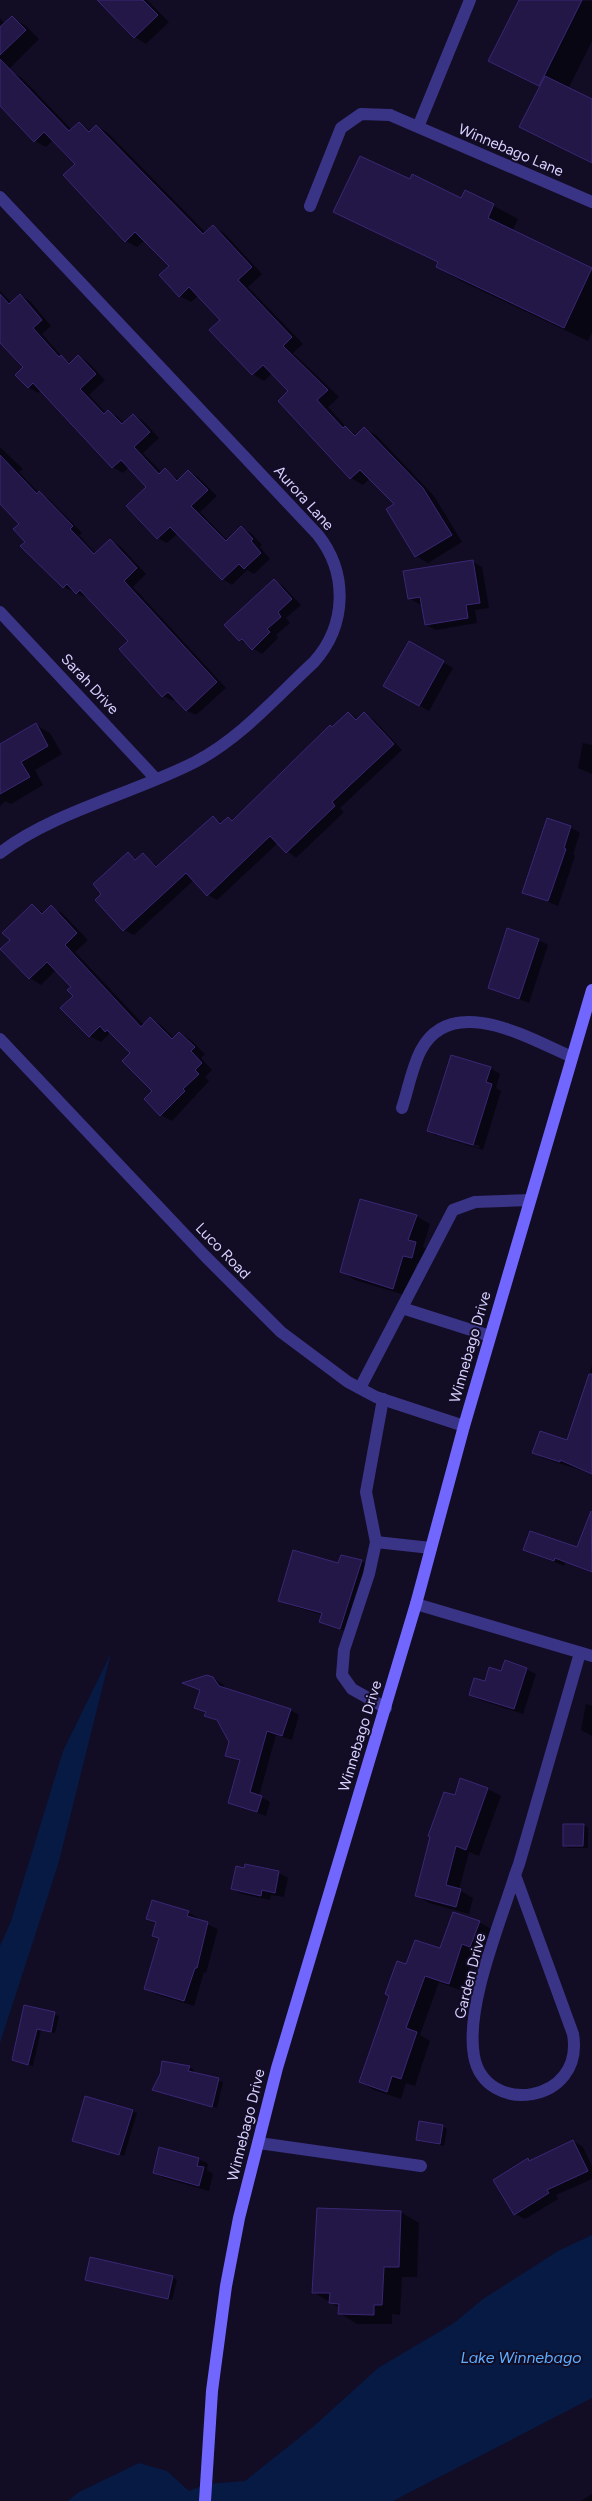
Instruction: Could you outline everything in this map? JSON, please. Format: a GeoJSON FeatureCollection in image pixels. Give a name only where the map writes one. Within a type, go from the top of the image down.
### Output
{"type":"FeatureCollection","features":[{"type":"Feature","properties":{"kind":"main road","name":"Winnebago Drive"},"geometry":{"type":"LineString","coordinates":[[205,2501],[212,2391],[226,2286],[239,2218],[277,2068],[386,1708],[464,1426],[592,990]]}},
{"type":"Feature","properties":{"kind":"street"},"geometry":{"type":"LineString","coordinates":[[418,128],[470,0]]}},
{"type":"Feature","properties":{"kind":"street","name":"Winnebago Lane"},"geometry":{"type":"LineString","coordinates":[[310,206],[341,128],[361,114],[390,114],[418,128],[592,202]]}},
{"type":"Feature","properties":{"kind":"street","name":"Aurora Lane"},"geometry":{"type":"LineString","coordinates":[[0,196],[314,531],[326,547],[338,574],[340,594],[337,619],[328,642],[317,658],[227,742],[193,762],[43,828],[19,840],[0,853]]}},
{"type":"Feature","properties":{"kind":"street","name":"Sarah Drive"},"geometry":{"type":"LineString","coordinates":[[0,612],[156,779]]}},
{"type":"Feature","properties":{"kind":"street"},"geometry":{"type":"LineString","coordinates":[[402,1108],[422,1050],[437,1030],[458,1022],[482,1022],[572,1057]]}},
{"type":"Feature","properties":{"kind":"street","name":"Luco Road"},"geometry":{"type":"LineString","coordinates":[[0,1039],[244,1296],[302,1349],[360,1388],[383,1399],[464,1426]]}},
{"type":"Feature","properties":{"kind":"street"},"geometry":{"type":"LineString","coordinates":[[360,1388],[453,1210],[475,1202],[530,1200]]}},
{"type":"Feature","properties":{"kind":"street"},"geometry":{"type":"LineString","coordinates":[[402,1308],[490,1336]]}},
{"type":"Feature","properties":{"kind":"street"},"geometry":{"type":"LineString","coordinates":[[383,1399],[366,1492],[376,1542],[369,1574],[344,1650],[342,1676],[352,1689],[386,1708]]}},
{"type":"Feature","properties":{"kind":"street"},"geometry":{"type":"LineString","coordinates":[[376,1542],[431,1548]]}},
{"type":"Feature","properties":{"kind":"street","name":"Garden Drive"},"geometry":{"type":"LineString","coordinates":[[416,1604],[586,1654],[484,1974],[474,2022],[474,2057],[485,2081],[501,2093],[531,2095],[560,2082],[566,2076],[572,2062],[575,2046],[573,2034],[516,1874]]}},
{"type":"Feature","properties":{"kind":"street"},"geometry":{"type":"LineString","coordinates":[[259,2143],[421,2166]]}},
{"type":"Feature","properties":{"kind":"water"},"geometry":{"type":"Polygon","coordinates":[[[111,1653],[58,1865],[0,2043],[0,1946],[11,1921],[63,1751],[111,1653]]]}},
{"type":"Feature","properties":{"kind":"water","name":"Lake Winnebago"},"geometry":{"type":"Polygon","coordinates":[[[592,2235],[592,2398],[393,2501],[68,2501],[79,2492],[139,2463],[167,2471],[189,2491],[206,2484],[245,2481],[314,2426],[378,2368],[454,2323],[483,2299],[558,2251],[592,2235]]]}},
{"type":"Feature","properties":{"kind":"building"},"geometry":{"type":"Polygon","coordinates":[[[97,0],[143,0],[158,15],[134,38],[97,0]]]}},
{"type":"Feature","properties":{"kind":"building"},"geometry":{"type":"Polygon","coordinates":[[[519,0],[582,0],[539,86],[488,61],[519,0]]]}},
{"type":"Feature","properties":{"kind":"building"},"geometry":{"type":"Polygon","coordinates":[[[12,16],[26,30],[0,55],[0,27],[12,16]]]}},
{"type":"Feature","properties":{"kind":"building"},"geometry":{"type":"Polygon","coordinates":[[[0,59],[69,131],[79,122],[89,132],[96,125],[203,234],[213,225],[252,267],[238,280],[292,337],[283,346],[328,390],[317,400],[343,428],[345,426],[355,436],[364,427],[423,488],[452,535],[415,557],[386,509],[394,504],[360,470],[350,479],[278,401],[288,391],[263,365],[252,375],[209,330],[220,320],[189,287],[179,297],[159,275],[169,266],[135,232],[125,242],[63,175],[75,164],[44,132],[34,142],[0,106],[0,59]]]}},
{"type":"Feature","properties":{"kind":"building"},"geometry":{"type":"Polygon","coordinates":[[[545,76],[592,99],[592,163],[519,127],[545,76]]]}},
{"type":"Feature","properties":{"kind":"building"},"geometry":{"type":"Polygon","coordinates":[[[360,156],[410,179],[412,174],[461,198],[465,190],[494,204],[488,218],[592,268],[564,328],[436,267],[438,262],[333,212],[360,156]]]}},
{"type":"Feature","properties":{"kind":"building"},"geometry":{"type":"Polygon","coordinates":[[[0,294],[9,304],[20,294],[42,320],[33,328],[59,357],[61,355],[69,364],[78,355],[96,374],[80,389],[104,414],[108,410],[122,424],[133,414],[150,432],[134,447],[159,474],[165,468],[177,481],[188,470],[208,490],[191,506],[226,541],[241,526],[253,539],[251,541],[261,553],[244,569],[239,564],[222,580],[170,527],[157,539],[126,506],[146,487],[121,460],[112,468],[33,383],[28,388],[15,375],[23,367],[0,343],[0,294]]]}},
{"type":"Feature","properties":{"kind":"building"},"geometry":{"type":"Polygon","coordinates":[[[0,455],[37,494],[39,491],[73,526],[70,529],[94,554],[110,539],[137,568],[124,581],[217,682],[186,711],[168,692],[162,697],[119,649],[128,641],[80,590],[76,594],[67,584],[63,588],[20,546],[25,542],[13,529],[19,524],[0,504],[0,455]]]}},
{"type":"Feature","properties":{"kind":"building"},"geometry":{"type":"Polygon","coordinates":[[[473,560],[480,603],[466,605],[468,618],[425,625],[420,597],[408,599],[403,571],[473,560]]]}},
{"type":"Feature","properties":{"kind":"building"},"geometry":{"type":"Polygon","coordinates":[[[274,579],[292,599],[278,612],[281,617],[267,629],[270,632],[252,650],[242,639],[239,641],[224,625],[274,579]]]}},
{"type":"Feature","properties":{"kind":"building"},"geometry":{"type":"Polygon","coordinates":[[[409,641],[444,661],[419,706],[383,686],[409,641]]]}},
{"type":"Feature","properties":{"kind":"building"},"geometry":{"type":"Polygon","coordinates":[[[348,712],[356,720],[364,712],[394,744],[332,802],[335,806],[286,853],[270,836],[207,896],[186,873],[123,931],[95,900],[101,894],[93,884],[128,852],[135,860],[143,853],[156,867],[213,816],[220,824],[228,817],[232,821],[330,725],[332,727],[348,712]]]}},
{"type":"Feature","properties":{"kind":"building"},"geometry":{"type":"Polygon","coordinates":[[[36,723],[48,746],[21,762],[30,777],[0,794],[0,744],[36,723]]]}},
{"type":"Feature","properties":{"kind":"building"},"geometry":{"type":"Polygon","coordinates":[[[547,818],[571,826],[564,848],[566,849],[548,901],[522,893],[547,818]]]}},
{"type":"Feature","properties":{"kind":"building"},"geometry":{"type":"Polygon","coordinates":[[[32,904],[42,914],[51,905],[77,933],[65,945],[141,1027],[150,1017],[172,1039],[179,1032],[195,1047],[191,1051],[202,1063],[195,1070],[199,1074],[183,1089],[185,1091],[160,1116],[144,1099],[152,1091],[122,1061],[130,1053],[107,1030],[105,1032],[100,1026],[89,1037],[60,1008],[73,996],[67,990],[71,987],[47,962],[29,979],[0,949],[10,940],[2,933],[32,904]]]}},
{"type":"Feature","properties":{"kind":"building"},"geometry":{"type":"Polygon","coordinates":[[[507,928],[539,939],[519,999],[488,988],[507,928]]]}},
{"type":"Feature","properties":{"kind":"building"},"geometry":{"type":"Polygon","coordinates":[[[451,1055],[491,1067],[486,1082],[492,1084],[473,1145],[427,1131],[451,1055]]]}},
{"type":"Feature","properties":{"kind":"building"},"geometry":{"type":"Polygon","coordinates":[[[360,1199],[417,1215],[408,1240],[416,1242],[412,1258],[403,1256],[393,1289],[340,1272],[360,1199]]]}},
{"type":"Feature","properties":{"kind":"building"},"geometry":{"type":"Polygon","coordinates":[[[589,1374],[592,1374],[592,1474],[560,1460],[560,1462],[532,1453],[540,1431],[567,1440],[589,1374]]]}},
{"type":"Feature","properties":{"kind":"building"},"geometry":{"type":"Polygon","coordinates":[[[591,1511],[592,1572],[555,1558],[554,1561],[523,1550],[530,1531],[577,1547],[591,1511]]]}},
{"type":"Feature","properties":{"kind":"building"},"geometry":{"type":"Polygon","coordinates":[[[293,1550],[338,1563],[341,1555],[362,1560],[340,1629],[319,1622],[322,1613],[278,1601],[293,1550]]]}},
{"type":"Feature","properties":{"kind":"building"},"geometry":{"type":"Polygon","coordinates":[[[505,1660],[527,1668],[514,1709],[469,1695],[474,1678],[485,1681],[489,1667],[501,1671],[505,1660]]]}},
{"type":"Feature","properties":{"kind":"building"},"geometry":{"type":"Polygon","coordinates":[[[207,1675],[213,1677],[219,1686],[291,1709],[282,1736],[267,1731],[250,1792],[262,1796],[257,1812],[228,1803],[240,1760],[225,1756],[229,1742],[217,1720],[204,1716],[206,1712],[194,1708],[200,1690],[182,1683],[207,1675]]]}},
{"type":"Feature","properties":{"kind":"building"},"geometry":{"type":"Polygon","coordinates":[[[460,1778],[488,1788],[466,1850],[456,1846],[446,1885],[461,1889],[456,1907],[415,1896],[430,1837],[428,1836],[444,1792],[455,1795],[460,1778]]]}},
{"type":"Feature","properties":{"kind":"building"},"geometry":{"type":"Polygon","coordinates":[[[563,1824],[584,1824],[583,1846],[563,1846],[563,1824]]]}},
{"type":"Feature","properties":{"kind":"building"},"geometry":{"type":"Polygon","coordinates":[[[245,1864],[279,1871],[275,1893],[262,1890],[261,1896],[231,1889],[236,1866],[244,1868],[245,1864]]]}},
{"type":"Feature","properties":{"kind":"building"},"geometry":{"type":"Polygon","coordinates":[[[152,1900],[189,1911],[187,1916],[208,1922],[197,1968],[195,1968],[184,2001],[144,1989],[159,1938],[152,1936],[156,1922],[146,1919],[152,1900]]]}},
{"type":"Feature","properties":{"kind":"building"},"geometry":{"type":"Polygon","coordinates":[[[453,1912],[480,1921],[470,1947],[462,1944],[449,1984],[425,1976],[406,2028],[417,2032],[401,2079],[392,2076],[387,2092],[359,2082],[389,1996],[385,1994],[397,1961],[406,1964],[415,1940],[440,1948],[453,1912]]]}},
{"type":"Feature","properties":{"kind":"building"},"geometry":{"type":"Polygon","coordinates":[[[24,2005],[55,2012],[51,2032],[37,2029],[28,2065],[12,2060],[24,2005]]]}},
{"type":"Feature","properties":{"kind":"building"},"geometry":{"type":"Polygon","coordinates":[[[162,2061],[190,2066],[188,2071],[219,2078],[212,2107],[152,2090],[160,2074],[162,2061]]]}},
{"type":"Feature","properties":{"kind":"building"},"geometry":{"type":"Polygon","coordinates":[[[85,2096],[133,2110],[119,2155],[72,2141],[85,2096]]]}},
{"type":"Feature","properties":{"kind":"building"},"geometry":{"type":"Polygon","coordinates":[[[419,2121],[443,2125],[440,2144],[416,2140],[419,2121]]]}},
{"type":"Feature","properties":{"kind":"building"},"geometry":{"type":"Polygon","coordinates":[[[573,2140],[588,2171],[547,2190],[549,2193],[514,2215],[493,2180],[528,2158],[529,2161],[573,2140]]]}},
{"type":"Feature","properties":{"kind":"building"},"geometry":{"type":"Polygon","coordinates":[[[159,2147],[199,2158],[197,2166],[204,2167],[199,2186],[153,2173],[159,2147]]]}},
{"type":"Feature","properties":{"kind":"building"},"geometry":{"type":"Polygon","coordinates":[[[317,2208],[401,2211],[399,2267],[384,2267],[382,2305],[374,2305],[374,2315],[338,2314],[339,2304],[329,2303],[330,2293],[312,2293],[317,2208]]]}},
{"type":"Feature","properties":{"kind":"building"},"geometry":{"type":"Polygon","coordinates":[[[90,2257],[173,2276],[168,2299],[85,2280],[90,2257]]]}}]}
